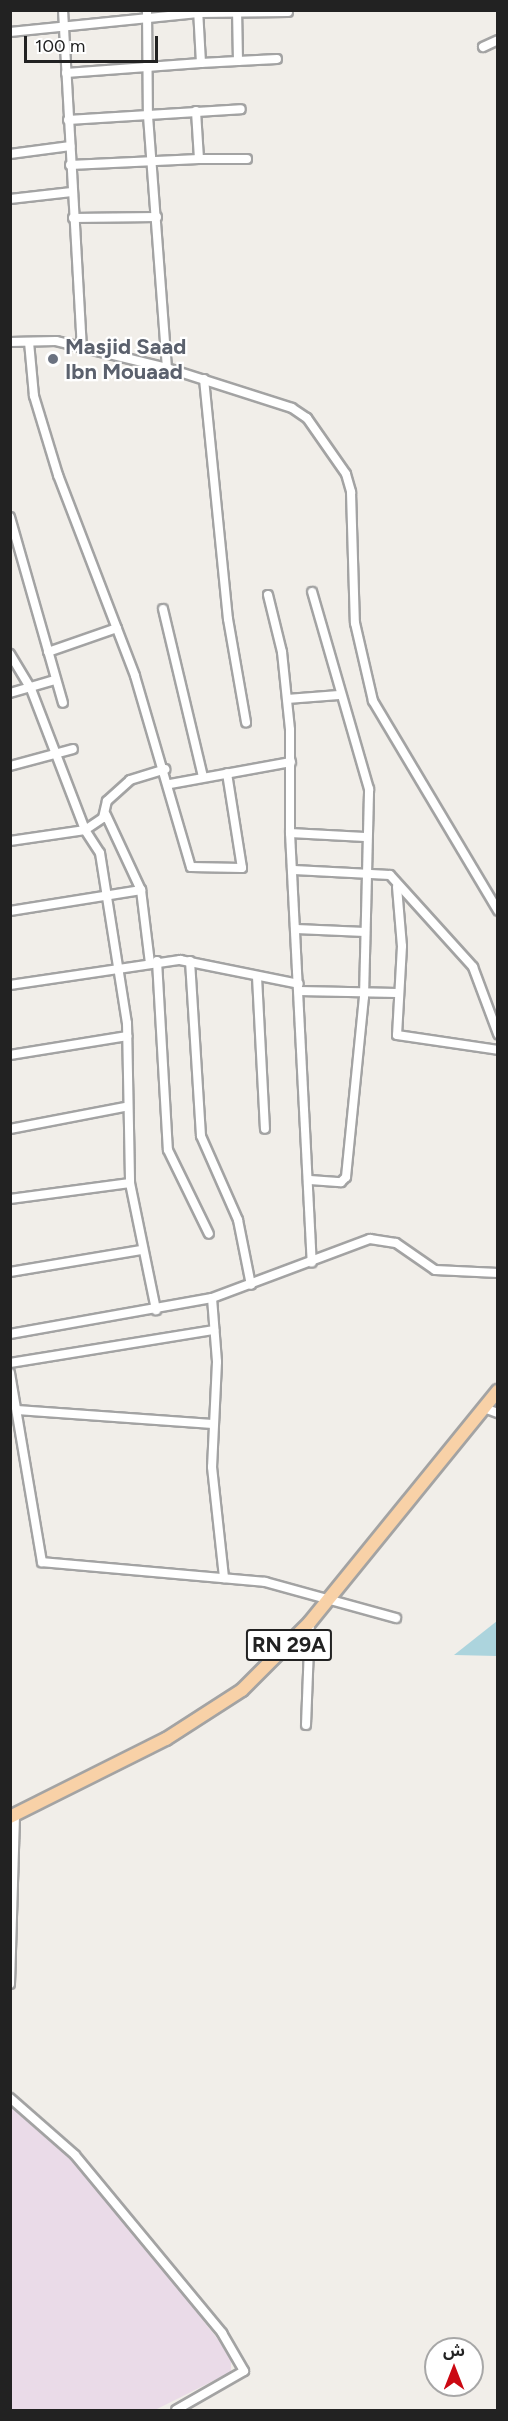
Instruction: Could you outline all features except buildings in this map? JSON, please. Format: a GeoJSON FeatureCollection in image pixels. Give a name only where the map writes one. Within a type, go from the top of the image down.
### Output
{"type":"FeatureCollection","features":[{"type":"Feature","properties":{"kind":"main road","name":"RN 29A"},"geometry":{"type":"LineString","coordinates":[[13,1816],[204,1716],[242,1690],[310,1622],[498,1391]]}},
{"type":"Feature","properties":{"kind":"street"},"geometry":{"type":"LineString","coordinates":[[63,10],[82,347]]}},
{"type":"Feature","properties":{"kind":"street"},"geometry":{"type":"LineString","coordinates":[[237,11],[238,61]]}},
{"type":"Feature","properties":{"kind":"street"},"geometry":{"type":"LineString","coordinates":[[198,12],[201,63]]}},
{"type":"Feature","properties":{"kind":"street"},"geometry":{"type":"LineString","coordinates":[[10,32],[148,14],[288,12]]}},
{"type":"Feature","properties":{"kind":"street"},"geometry":{"type":"LineString","coordinates":[[148,14],[150,68],[148,116],[167,368]]}},
{"type":"Feature","properties":{"kind":"street"},"geometry":{"type":"LineString","coordinates":[[483,47],[498,39]]}},
{"type":"Feature","properties":{"kind":"street"},"geometry":{"type":"LineString","coordinates":[[66,73],[277,59]]}},
{"type":"Feature","properties":{"kind":"street"},"geometry":{"type":"LineString","coordinates":[[69,120],[241,109]]}},
{"type":"Feature","properties":{"kind":"street"},"geometry":{"type":"LineString","coordinates":[[196,111],[200,159]]}},
{"type":"Feature","properties":{"kind":"street"},"geometry":{"type":"LineString","coordinates":[[10,154],[70,146]]}},
{"type":"Feature","properties":{"kind":"street"},"geometry":{"type":"LineString","coordinates":[[70,165],[153,160],[247,159]]}},
{"type":"Feature","properties":{"kind":"street"},"geometry":{"type":"LineString","coordinates":[[10,199],[72,192]]}},
{"type":"Feature","properties":{"kind":"street"},"geometry":{"type":"LineString","coordinates":[[73,218],[157,218]]}},
{"type":"Feature","properties":{"kind":"street"},"geometry":{"type":"LineString","coordinates":[[10,342],[82,347],[167,368],[292,408],[307,418],[346,474],[351,492],[355,623],[373,701],[498,911]]}},
{"type":"Feature","properties":{"kind":"street"},"geometry":{"type":"LineString","coordinates":[[29,342],[34,396],[55,464],[117,628],[170,784],[189,865],[240,870],[227,773]]}},
{"type":"Feature","properties":{"kind":"street"},"geometry":{"type":"LineString","coordinates":[[204,379],[228,619],[246,723]]}},
{"type":"Feature","properties":{"kind":"street"},"geometry":{"type":"LineString","coordinates":[[10,517],[63,704]]}},
{"type":"Feature","properties":{"kind":"street"},"geometry":{"type":"LineString","coordinates":[[310,1180],[341,1182],[346,1177],[364,992],[365,837],[368,781],[339,695],[312,592]]}},
{"type":"Feature","properties":{"kind":"street"},"geometry":{"type":"LineString","coordinates":[[268,595],[287,699],[291,762],[290,833],[294,870],[310,1180],[312,1262]]}},
{"type":"Feature","properties":{"kind":"street"},"geometry":{"type":"LineString","coordinates":[[163,609],[204,777]]}},
{"type":"Feature","properties":{"kind":"street"},"geometry":{"type":"LineString","coordinates":[[48,652],[117,628]]}},
{"type":"Feature","properties":{"kind":"street"},"geometry":{"type":"LineString","coordinates":[[10,654],[31,689],[59,755],[85,830],[99,852],[121,967],[127,1036],[124,1107],[130,1183],[141,1250],[156,1310]]}},
{"type":"Feature","properties":{"kind":"street"},"geometry":{"type":"LineString","coordinates":[[10,693],[31,689],[55,680]]}},
{"type":"Feature","properties":{"kind":"street"},"geometry":{"type":"LineString","coordinates":[[287,699],[339,695]]}},
{"type":"Feature","properties":{"kind":"street"},"geometry":{"type":"LineString","coordinates":[[10,766],[59,755],[73,749]]}},
{"type":"Feature","properties":{"kind":"street"},"geometry":{"type":"LineString","coordinates":[[170,784],[291,762]]}},
{"type":"Feature","properties":{"kind":"street"},"geometry":{"type":"LineString","coordinates":[[165,769],[130,780],[107,801],[106,815],[141,890],[153,962],[168,1150],[209,1234]]}},
{"type":"Feature","properties":{"kind":"street"},"geometry":{"type":"LineString","coordinates":[[10,841],[85,830],[106,815]]}},
{"type":"Feature","properties":{"kind":"street"},"geometry":{"type":"LineString","coordinates":[[290,833],[365,837]]}},
{"type":"Feature","properties":{"kind":"street"},"geometry":{"type":"LineString","coordinates":[[294,870],[384,872],[473,968],[498,1034]]}},
{"type":"Feature","properties":{"kind":"street"},"geometry":{"type":"LineString","coordinates":[[397,885],[402,946],[397,993],[397,1035],[498,1050]]}},
{"type":"Feature","properties":{"kind":"street"},"geometry":{"type":"LineString","coordinates":[[10,911],[108,893],[141,890]]}},
{"type":"Feature","properties":{"kind":"street"},"geometry":{"type":"LineString","coordinates":[[296,928],[365,932]]}},
{"type":"Feature","properties":{"kind":"street"},"geometry":{"type":"LineString","coordinates":[[10,985],[153,962],[190,961],[299,987],[397,993]]}},
{"type":"Feature","properties":{"kind":"street"},"geometry":{"type":"LineString","coordinates":[[190,961],[201,1136],[238,1220],[251,1285]]}},
{"type":"Feature","properties":{"kind":"street"},"geometry":{"type":"LineString","coordinates":[[257,977],[265,1129]]}},
{"type":"Feature","properties":{"kind":"street"},"geometry":{"type":"LineString","coordinates":[[10,1055],[127,1036]]}},
{"type":"Feature","properties":{"kind":"street"},"geometry":{"type":"LineString","coordinates":[[10,1130],[124,1107]]}},
{"type":"Feature","properties":{"kind":"street"},"geometry":{"type":"LineString","coordinates":[[10,1199],[130,1183]]}},
{"type":"Feature","properties":{"kind":"street"},"geometry":{"type":"LineString","coordinates":[[10,1334],[156,1310],[212,1298],[378,1239],[396,1243],[435,1270],[498,1273]]}},
{"type":"Feature","properties":{"kind":"street"},"geometry":{"type":"LineString","coordinates":[[10,1272],[141,1250]]}},
{"type":"Feature","properties":{"kind":"street"},"geometry":{"type":"LineString","coordinates":[[212,1298],[214,1330],[212,1424],[224,1578]]}},
{"type":"Feature","properties":{"kind":"street"},"geometry":{"type":"LineString","coordinates":[[10,1363],[214,1330]]}},
{"type":"Feature","properties":{"kind":"street"},"geometry":{"type":"LineString","coordinates":[[10,1373],[42,1562],[224,1578],[330,1597],[396,1618]]}},
{"type":"Feature","properties":{"kind":"street"},"geometry":{"type":"LineString","coordinates":[[484,1408],[498,1413]]}},
{"type":"Feature","properties":{"kind":"street"},"geometry":{"type":"LineString","coordinates":[[17,1410],[212,1424]]}},
{"type":"Feature","properties":{"kind":"street"},"geometry":{"type":"LineString","coordinates":[[306,1725],[310,1622]]}},
{"type":"Feature","properties":{"kind":"street"},"geometry":{"type":"LineString","coordinates":[[10,1984],[13,1816]]}},
{"type":"Feature","properties":{"kind":"street"},"geometry":{"type":"LineString","coordinates":[[10,2098],[75,2155],[222,2333],[244,2371],[176,2410]]}},
{"type":"Feature","properties":{"kind":"shaded area"},"geometry":{"type":"Polygon","coordinates":[[[10,2103],[64,2149],[136,2235],[231,2356],[231,2372],[155,2410],[11,2410],[10,2103]]]}},
{"type":"Feature","properties":{"kind":"water"},"geometry":{"type":"Polygon","coordinates":[[[497,1621],[497,1656],[454,1655],[497,1621]]]}},
{"type":"Feature","properties":{"kind":"place","name":"Masjid Saad Ibn Mouaad"},"geometry":{"type":"Point","coordinates":[53,359]}}]}
